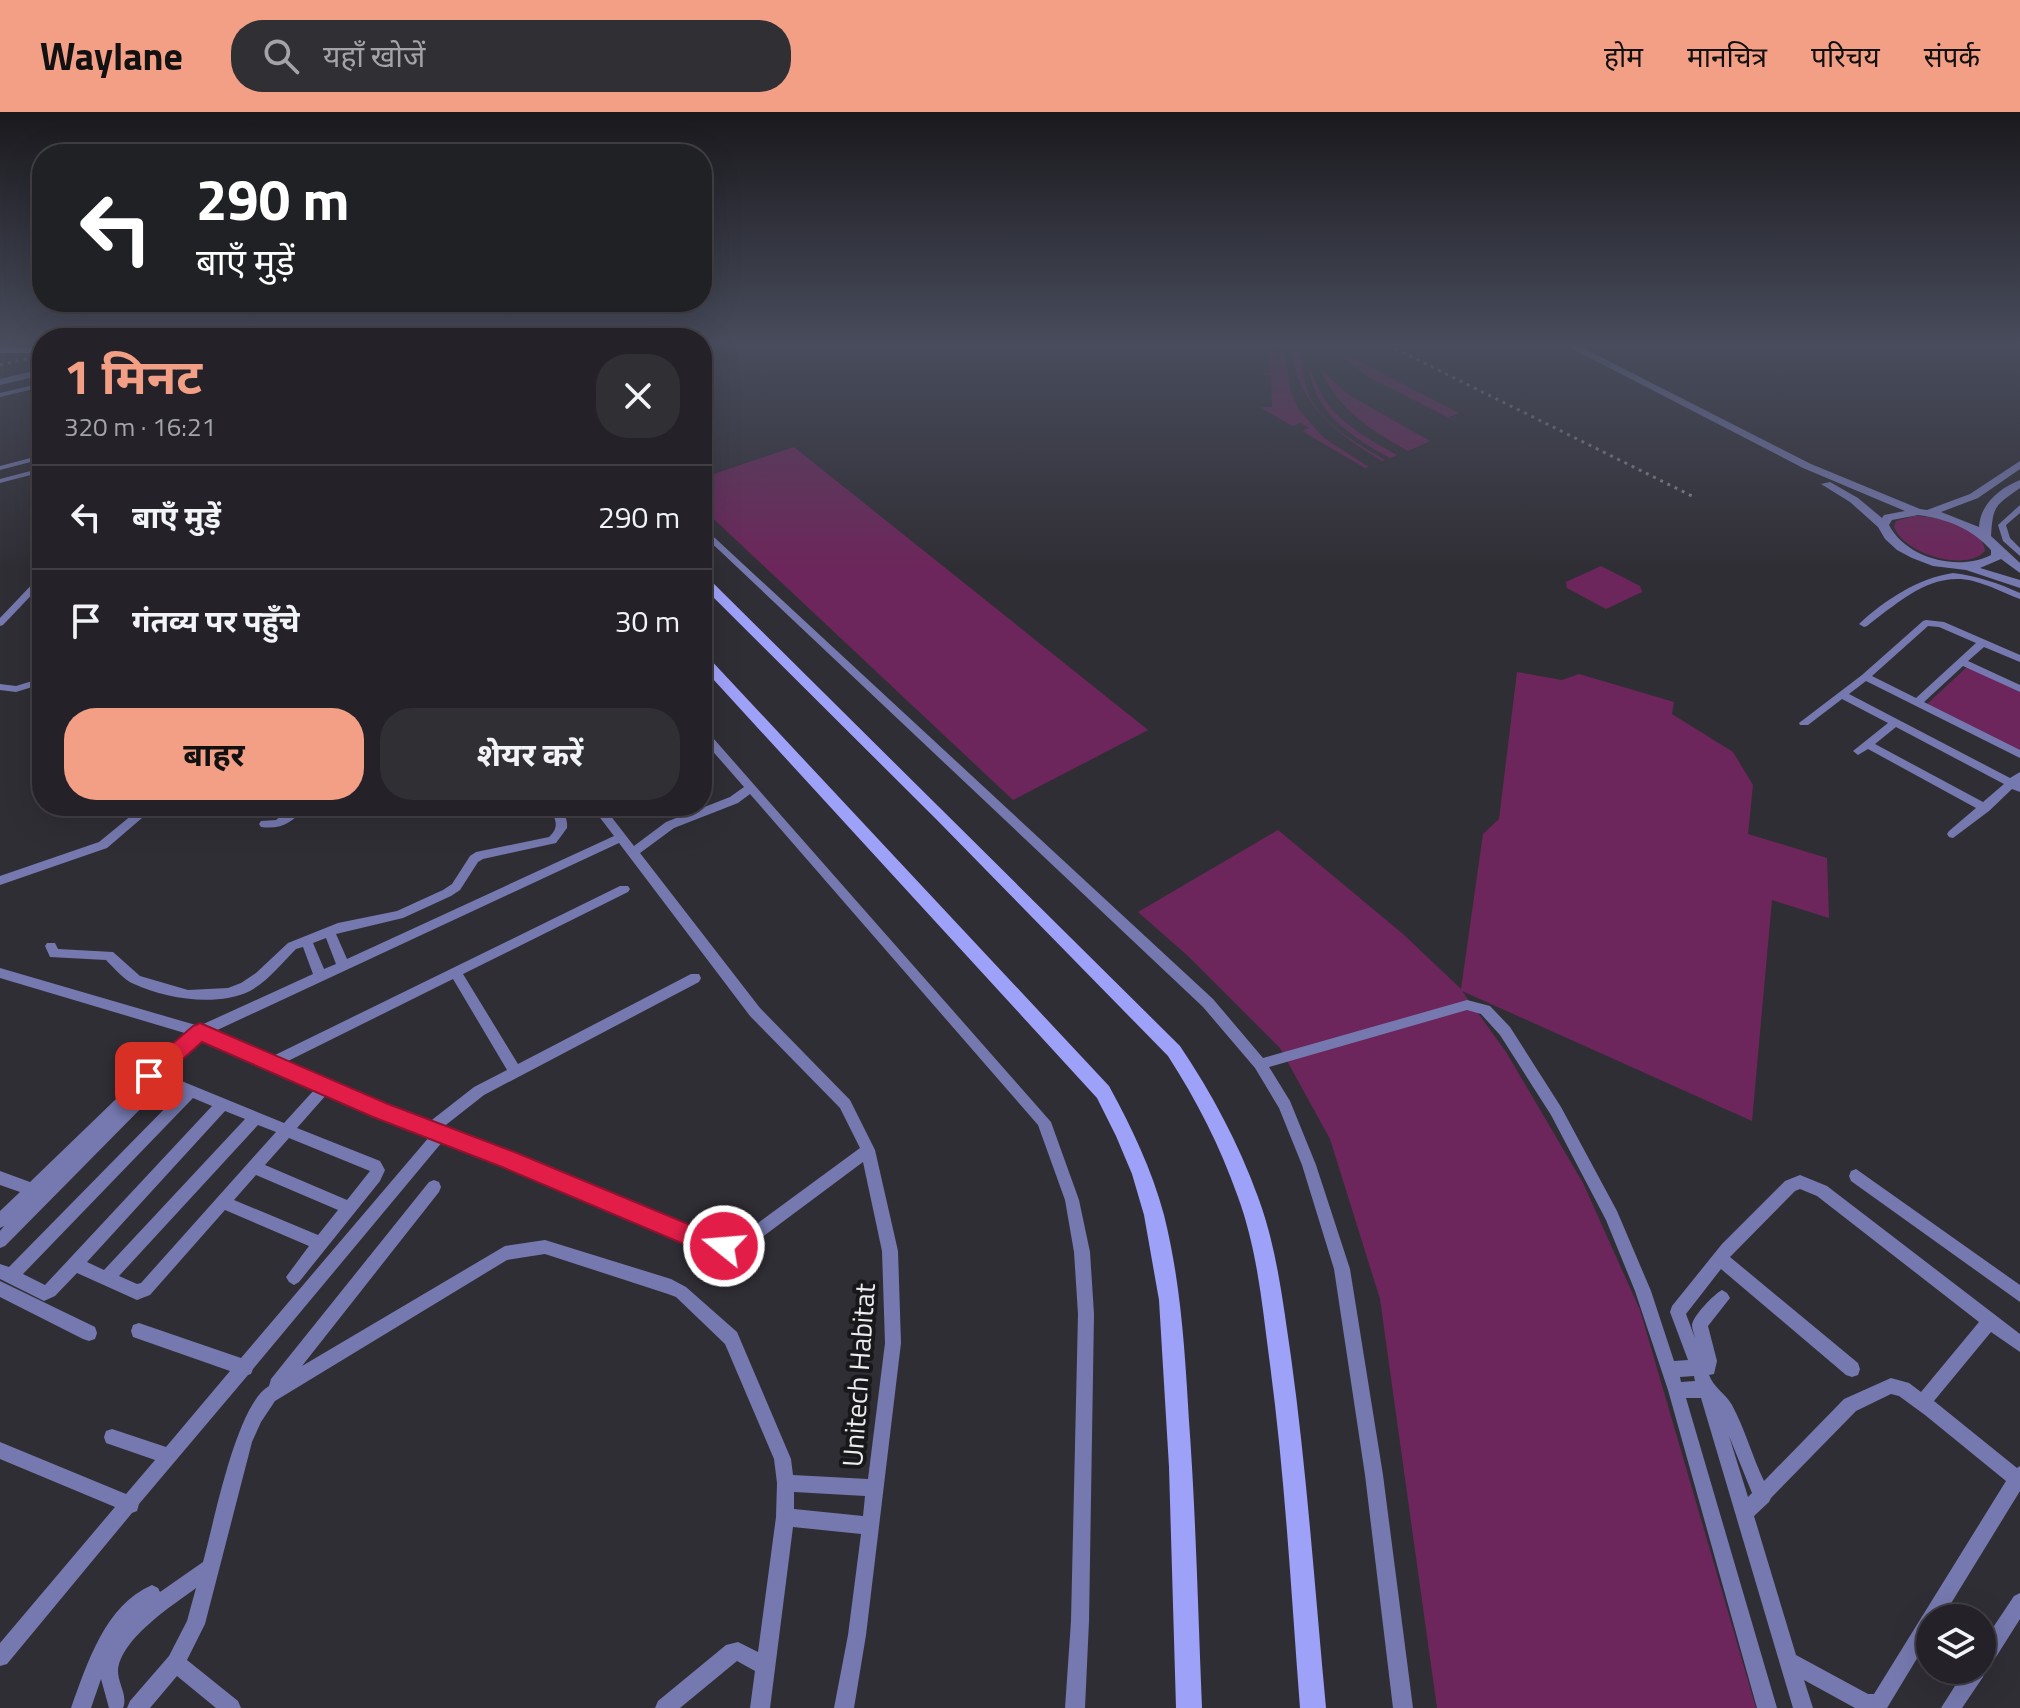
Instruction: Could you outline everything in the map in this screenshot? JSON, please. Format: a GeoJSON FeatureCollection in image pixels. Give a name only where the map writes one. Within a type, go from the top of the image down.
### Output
{"type":"FeatureCollection","features":[{"type":"Feature","properties":{"kind":"main road"},"geometry":{"type":"LineString","coordinates":[[712,589],[954,827],[1174,1051],[1203,1095],[1249,1199],[1267,1263],[1289,1423],[1313,1708]]}},
{"type":"Feature","properties":{"kind":"main road"},"geometry":{"type":"LineString","coordinates":[[712,670],[1103,1092],[1124,1127],[1145,1182],[1164,1249],[1174,1348],[1184,1531],[1189,1708]]}},
{"type":"Feature","properties":{"kind":"street"},"geometry":{"type":"LineString","coordinates":[[1704,419],[1854,500],[1883,525],[1893,542],[1906,550],[1931,561],[2020,584]]}},
{"type":"Feature","properties":{"kind":"street"},"geometry":{"type":"LineString","coordinates":[[1716,419],[1807,466],[1924,512],[1950,517],[1986,534]]}},
{"type":"Feature","properties":{"kind":"street"},"geometry":{"type":"LineString","coordinates":[[0,468],[32,457]]}},
{"type":"Feature","properties":{"kind":"street"},"geometry":{"type":"LineString","coordinates":[[0,462],[27,458]]}},
{"type":"Feature","properties":{"kind":"street"},"geometry":{"type":"LineString","coordinates":[[1883,525],[1888,517],[1924,512],[1974,496],[2020,464]]}},
{"type":"Feature","properties":{"kind":"street"},"geometry":{"type":"LineString","coordinates":[[0,479],[32,470]]}},
{"type":"Feature","properties":{"kind":"street"},"geometry":{"type":"LineString","coordinates":[[2020,483],[1986,508],[1983,523],[1986,534],[1997,549],[2020,569]]}},
{"type":"Feature","properties":{"kind":"street"},"geometry":{"type":"LineString","coordinates":[[2020,508],[2002,525],[2006,539],[2020,553]]}},
{"type":"Feature","properties":{"kind":"street"},"geometry":{"type":"LineString","coordinates":[[712,538],[1208,1003],[1260,1064],[1285,1105],[1342,1269],[1374,1475],[1403,1708]]}},
{"type":"Feature","properties":{"kind":"street"},"geometry":{"type":"LineString","coordinates":[[1959,566],[1989,563],[1997,557],[1997,549]]}},
{"type":"Feature","properties":{"kind":"street"},"geometry":{"type":"LineString","coordinates":[[1864,624],[1931,578],[1967,577],[2020,596]]}},
{"type":"Feature","properties":{"kind":"street"},"geometry":{"type":"LineString","coordinates":[[0,623],[32,589]]}},
{"type":"Feature","properties":{"kind":"street"},"geometry":{"type":"LineString","coordinates":[[1804,723],[1865,677],[1926,623],[1935,622],[2020,659]]}},
{"type":"Feature","properties":{"kind":"street"},"geometry":{"type":"LineString","coordinates":[[1917,703],[1983,642]]}},
{"type":"Feature","properties":{"kind":"street"},"geometry":{"type":"LineString","coordinates":[[1963,662],[2020,689]]}},
{"type":"Feature","properties":{"kind":"street"},"geometry":{"type":"LineString","coordinates":[[1865,677],[2020,754]]}},
{"type":"Feature","properties":{"kind":"street"},"geometry":{"type":"LineString","coordinates":[[0,687],[16,689],[32,684]]}},
{"type":"Feature","properties":{"kind":"street"},"geometry":{"type":"LineString","coordinates":[[1841,694],[2017,782],[1953,834]]}},
{"type":"Feature","properties":{"kind":"street"},"geometry":{"type":"LineString","coordinates":[[1895,723],[1862,747],[1985,808]]}},
{"type":"Feature","properties":{"kind":"street"},"geometry":{"type":"LineString","coordinates":[[712,743],[1044,1122],[1069,1183],[1082,1252],[1086,1314],[1080,1621],[1075,1708]]}},
{"type":"Feature","properties":{"kind":"street"},"geometry":{"type":"LineString","coordinates":[[712,809],[734,800],[751,788]]}},
{"type":"Feature","properties":{"kind":"street"},"geometry":{"type":"LineString","coordinates":[[0,881],[103,845],[138,816]]}},
{"type":"Feature","properties":{"kind":"street"},"geometry":{"type":"LineString","coordinates":[[265,824],[276,824],[290,816]]}},
{"type":"Feature","properties":{"kind":"street"},"geometry":{"type":"LineString","coordinates":[[51,946],[54,954],[63,956],[109,955],[136,980],[204,997],[245,987],[292,946],[329,931],[390,918],[447,893],[456,887],[480,855],[552,840],[560,834],[563,826],[560,816]]}},
{"type":"Feature","properties":{"kind":"street","name":"Unitech Habitat"},"geometry":{"type":"LineString","coordinates":[[604,816],[755,1012],[845,1104],[868,1150],[893,1273],[892,1356],[844,1708]]}},
{"type":"Feature","properties":{"kind":"street"},"geometry":{"type":"LineString","coordinates":[[632,853],[670,825],[693,816]]}},
{"type":"Feature","properties":{"kind":"street"},"geometry":{"type":"LineString","coordinates":[[0,1221],[149,1076],[200,1032],[620,838]]}},
{"type":"Feature","properties":{"kind":"street"},"geometry":{"type":"LineString","coordinates":[[271,1063],[624,889]]}},
{"type":"Feature","properties":{"kind":"street"},"geometry":{"type":"LineString","coordinates":[[329,931],[343,965]]}},
{"type":"Feature","properties":{"kind":"street"},"geometry":{"type":"LineString","coordinates":[[306,940],[320,975]]}},
{"type":"Feature","properties":{"kind":"street"},"geometry":{"type":"LineString","coordinates":[[455,972],[515,1072]]}},
{"type":"Feature","properties":{"kind":"street"},"geometry":{"type":"LineString","coordinates":[[0,973],[200,1032],[325,1087],[712,1245],[724,1246],[748,1239],[868,1150]]}},
{"type":"Feature","properties":{"kind":"street"},"geometry":{"type":"LineString","coordinates":[[0,1657],[245,1368],[435,1132],[479,1091],[695,978]]}},
{"type":"Feature","properties":{"kind":"street"},"geometry":{"type":"LineString","coordinates":[[1260,1064],[1459,1007],[1477,1006],[1492,1016],[1549,1100],[1607,1207],[1643,1291],[1676,1390],[1767,1708]]}},
{"type":"Feature","properties":{"kind":"street"},"geometry":{"type":"LineString","coordinates":[[0,1241],[162,1080],[375,1166],[378,1170],[294,1277]]}},
{"type":"Feature","properties":{"kind":"street"},"geometry":{"type":"LineString","coordinates":[[75,1265],[137,1292],[145,1290],[325,1087]]}},
{"type":"Feature","properties":{"kind":"street"},"geometry":{"type":"LineString","coordinates":[[190,1092],[6,1274],[46,1293],[222,1105]]}},
{"type":"Feature","properties":{"kind":"street"},"geometry":{"type":"LineString","coordinates":[[106,1279],[255,1118]]}},
{"type":"Feature","properties":{"kind":"street"},"geometry":{"type":"LineString","coordinates":[[254,1167],[350,1208]]}},
{"type":"Feature","properties":{"kind":"street"},"geometry":{"type":"LineString","coordinates":[[1856,1176],[2020,1294]]}},
{"type":"Feature","properties":{"kind":"street"},"geometry":{"type":"LineString","coordinates":[[0,1178],[33,1190]]}},
{"type":"Feature","properties":{"kind":"street"},"geometry":{"type":"LineString","coordinates":[[1803,1708],[1707,1391],[1678,1312],[1719,1258],[1790,1186],[1800,1182],[1809,1184],[2020,1344]]}},
{"type":"Feature","properties":{"kind":"street"},"geometry":{"type":"LineString","coordinates":[[137,1708],[176,1663],[196,1624],[244,1442],[255,1416],[434,1187]]}},
{"type":"Feature","properties":{"kind":"street"},"geometry":{"type":"LineString","coordinates":[[223,1202],[321,1244]]}},
{"type":"Feature","properties":{"kind":"street"},"geometry":{"type":"LineString","coordinates":[[269,1395],[505,1253],[528,1247],[545,1247],[681,1292],[725,1330],[737,1348],[782,1459],[786,1483],[785,1517],[760,1708]]}},
{"type":"Feature","properties":{"kind":"street"},"geometry":{"type":"LineString","coordinates":[[1719,1258],[1852,1369]]}},
{"type":"Feature","properties":{"kind":"street"},"geometry":{"type":"LineString","coordinates":[[0,1289],[89,1333]]}},
{"type":"Feature","properties":{"kind":"street"},"geometry":{"type":"LineString","coordinates":[[1668,1369],[1708,1368],[1700,1324],[1722,1298]]}},
{"type":"Feature","properties":{"kind":"street"},"geometry":{"type":"LineString","coordinates":[[1924,1405],[1928,1395],[1990,1321]]}},
{"type":"Feature","properties":{"kind":"street"},"geometry":{"type":"LineString","coordinates":[[139,1331],[245,1368]]}},
{"type":"Feature","properties":{"kind":"street"},"geometry":{"type":"LineString","coordinates":[[1744,1513],[1850,1405],[1891,1386],[1903,1389],[2019,1478],[1940,1604]]}},
{"type":"Feature","properties":{"kind":"street"},"geometry":{"type":"LineString","coordinates":[[1676,1390],[1707,1391],[1719,1400],[1751,1477],[1763,1496]]}},
{"type":"Feature","properties":{"kind":"street"},"geometry":{"type":"LineString","coordinates":[[112,1437],[170,1457]]}},
{"type":"Feature","properties":{"kind":"street"},"geometry":{"type":"LineString","coordinates":[[0,1450],[131,1505]]}},
{"type":"Feature","properties":{"kind":"street"},"geometry":{"type":"LineString","coordinates":[[786,1483],[875,1488]]}},
{"type":"Feature","properties":{"kind":"street"},"geometry":{"type":"LineString","coordinates":[[785,1517],[871,1526]]}},
{"type":"Feature","properties":{"kind":"street"},"geometry":{"type":"LineString","coordinates":[[116,1702],[109,1670],[114,1654],[129,1631],[167,1598],[210,1568]]}},
{"type":"Feature","properties":{"kind":"street"},"geometry":{"type":"LineString","coordinates":[[81,1708],[110,1632],[124,1615],[152,1594]]}},
{"type":"Feature","properties":{"kind":"street"},"geometry":{"type":"LineString","coordinates":[[1996,1639],[2020,1602]]}},
{"type":"Feature","properties":{"kind":"street"},"geometry":{"type":"LineString","coordinates":[[1790,1662],[1867,1704],[1879,1703],[1916,1643]]}},
{"type":"Feature","properties":{"kind":"street"},"geometry":{"type":"LineString","coordinates":[[665,1708],[733,1652],[738,1651],[766,1666]]}},
{"type":"Feature","properties":{"kind":"street"},"geometry":{"type":"LineString","coordinates":[[176,1663],[231,1708]]}},
{"type":"Feature","properties":{"kind":"street"},"geometry":{"type":"LineString","coordinates":[[1951,1708],[1967,1684]]}},
{"type":"Feature","properties":{"kind":"shaded area"},"geometry":{"type":"Polygon","coordinates":[[[1281,419],[1307,419],[1324,438],[1369,467],[1365,468],[1302,431],[1309,428],[1301,423],[1292,426],[1281,419]]]}},
{"type":"Feature","properties":{"kind":"shaded area"},"geometry":{"type":"Polygon","coordinates":[[[1326,419],[1385,460],[1349,440],[1326,419]]]}},
{"type":"Feature","properties":{"kind":"shaded area"},"geometry":{"type":"Polygon","coordinates":[[[1343,419],[1397,455],[1390,458],[1336,421],[1343,419]]]}},
{"type":"Feature","properties":{"kind":"shaded area"},"geometry":{"type":"Polygon","coordinates":[[[1359,419],[1392,419],[1430,441],[1408,451],[1359,419]]]}},
{"type":"Feature","properties":{"kind":"shaded area"},"geometry":{"type":"Polygon","coordinates":[[[794,447],[1148,730],[1013,800],[712,517],[712,475],[794,447]]]}},
{"type":"Feature","properties":{"kind":"shaded area"},"geometry":{"type":"Polygon","coordinates":[[[1914,516],[1957,523],[1976,534],[1985,551],[1964,560],[1950,560],[1921,552],[1909,545],[1894,527],[1896,521],[1914,516]]]}},
{"type":"Feature","properties":{"kind":"shaded area"},"geometry":{"type":"Polygon","coordinates":[[[1601,566],[1640,586],[1642,592],[1606,609],[1567,588],[1566,582],[1601,566]]]}},
{"type":"Feature","properties":{"kind":"shaded area"},"geometry":{"type":"Polygon","coordinates":[[[1967,667],[2020,692],[2020,751],[1927,704],[1967,667]]]}},
{"type":"Feature","properties":{"kind":"shaded area"},"geometry":{"type":"Polygon","coordinates":[[[1517,672],[1562,680],[1579,674],[1674,702],[1672,714],[1733,752],[1753,785],[1748,834],[1827,858],[1829,918],[1772,900],[1752,1121],[1462,991],[1506,1052],[1583,1183],[1640,1310],[1756,1708],[1437,1708],[1380,1299],[1330,1139],[1280,1048],[1188,956],[1138,912],[1278,830],[1403,934],[1461,989],[1483,834],[1499,819],[1517,672]]]}},
{"type":"Feature","properties":{"kind":"railway"},"geometry":{"type":"LineString","coordinates":[[1538,419],[1694,497]]}},
{"type":"Feature","properties":{"kind":"route"},"geometry":{"type":"LineString","coordinates":[[149,1076],[200,1032],[381,1111],[509,1160],[712,1245],[724,1246]]}}]}
